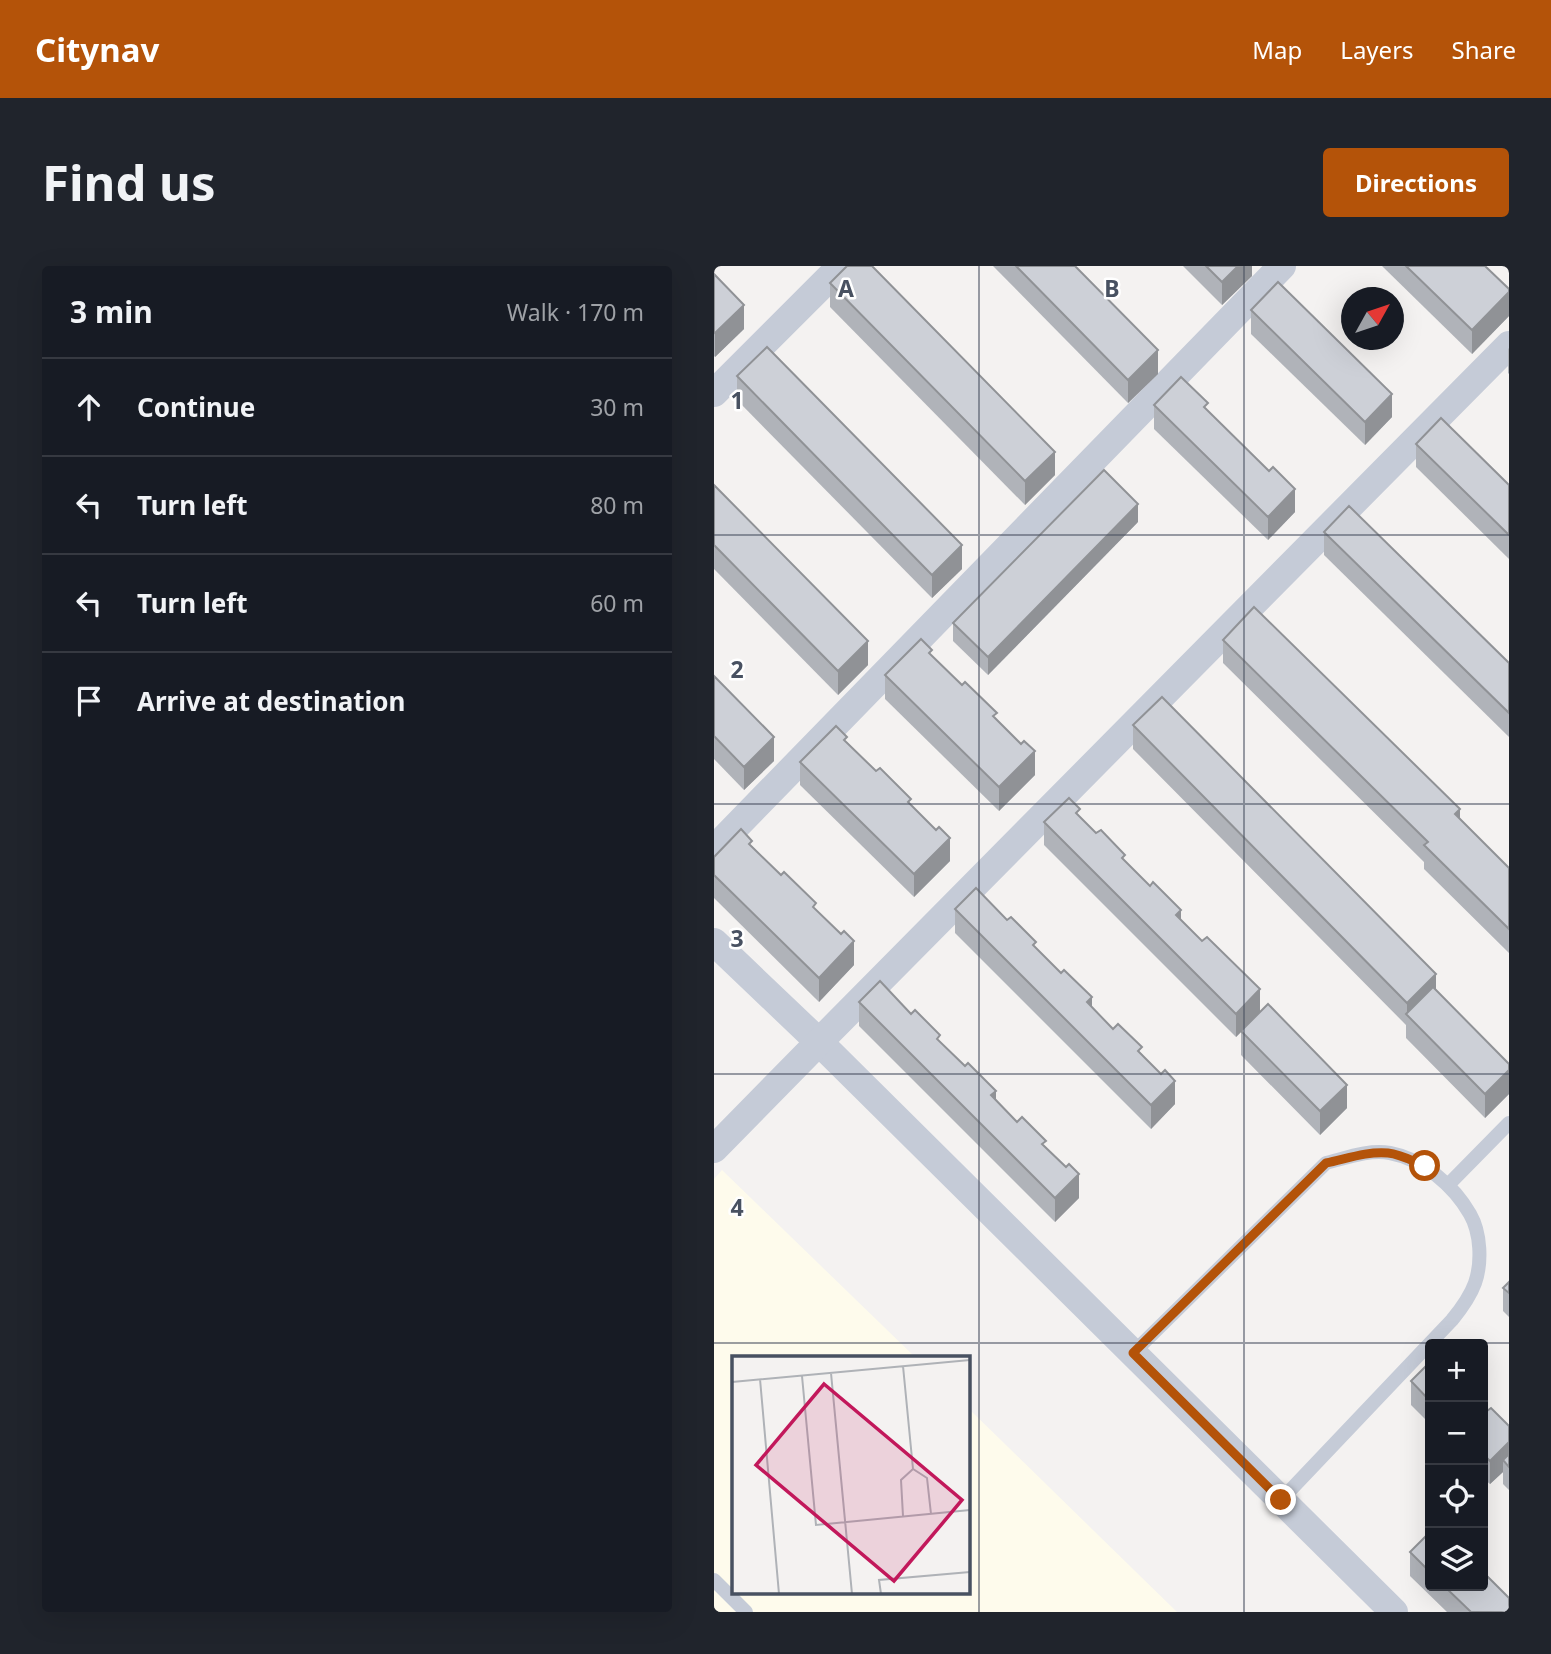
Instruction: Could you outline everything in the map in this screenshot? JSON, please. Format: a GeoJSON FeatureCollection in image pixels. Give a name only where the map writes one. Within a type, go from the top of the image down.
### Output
{"type":"FeatureCollection","features":[{"type":"Feature","properties":{"kind":"street"},"geometry":{"type":"LineString","coordinates":[[714,393],[841,266]]}},
{"type":"Feature","properties":{"kind":"street"},"geometry":{"type":"LineString","coordinates":[[714,849],[1282,266]]}},
{"type":"Feature","properties":{"kind":"street"},"geometry":{"type":"LineString","coordinates":[[714,1149],[1509,345]]}},
{"type":"Feature","properties":{"kind":"street"},"geometry":{"type":"LineString","coordinates":[[714,942],[819,1042],[1394,1612]]}},
{"type":"Feature","properties":{"kind":"lane"},"geometry":{"type":"LineString","coordinates":[[1448,1185],[1509,1123]]}},
{"type":"Feature","properties":{"kind":"lane"},"geometry":{"type":"LineString","coordinates":[[1133,1353],[1326,1163],[1366,1154],[1388,1153],[1425,1166],[1448,1185],[1471,1215],[1478,1240],[1479,1264],[1475,1284],[1452,1320],[1281,1500]]}},
{"type":"Feature","properties":{"kind":"lane"},"geometry":{"type":"LineString","coordinates":[[714,1580],[746,1612]]}},
{"type":"Feature","properties":{"kind":"shaded area"},"geometry":{"type":"Polygon","coordinates":[[[722,1170],[914,1356],[732,1356],[732,1594],[970,1594],[970,1410],[1177,1612],[714,1612],[714,1179],[722,1170]]]}},
{"type":"Feature","properties":{"kind":"building"},"geometry":{"type":"Polygon","coordinates":[[[847,266],[872,266],[1055,452],[1025,481],[830,283],[847,266]]]}},
{"type":"Feature","properties":{"kind":"building"},"geometry":{"type":"Polygon","coordinates":[[[1016,266],[1075,266],[1158,350],[1128,380],[1016,266]]]}},
{"type":"Feature","properties":{"kind":"building"},"geometry":{"type":"Polygon","coordinates":[[[1206,266],[1238,266],[1222,282],[1206,266]]]}},
{"type":"Feature","properties":{"kind":"building"},"geometry":{"type":"Polygon","coordinates":[[[1406,266],[1485,266],[1509,292],[1472,330],[1406,266]]]}},
{"type":"Feature","properties":{"kind":"building"},"geometry":{"type":"Polygon","coordinates":[[[714,274],[744,305],[715,333],[714,332],[714,274]]]}},
{"type":"Feature","properties":{"kind":"building"},"geometry":{"type":"Polygon","coordinates":[[[1278,282],[1341,344],[1341,350],[1347,350],[1392,394],[1365,422],[1251,310],[1278,282]]]}},
{"type":"Feature","properties":{"kind":"building"},"geometry":{"type":"Polygon","coordinates":[[[767,347],[962,545],[932,575],[737,376],[767,347]]]}},
{"type":"Feature","properties":{"kind":"building"},"geometry":{"type":"Polygon","coordinates":[[[1181,377],[1208,403],[1204,407],[1269,471],[1273,467],[1295,489],[1268,517],[1154,405],[1181,377]]]}},
{"type":"Feature","properties":{"kind":"building"},"geometry":{"type":"Polygon","coordinates":[[[1441,418],[1509,485],[1509,535],[1416,444],[1441,418]]]}},
{"type":"Feature","properties":{"kind":"building"},"geometry":{"type":"Polygon","coordinates":[[[1104,470],[1138,504],[988,657],[953,623],[1104,470]]]}},
{"type":"Feature","properties":{"kind":"building"},"geometry":{"type":"Polygon","coordinates":[[[714,485],[868,641],[838,671],[714,545],[714,485]]]}},
{"type":"Feature","properties":{"kind":"building"},"geometry":{"type":"Polygon","coordinates":[[[1349,506],[1509,663],[1509,713],[1324,532],[1349,506]]]}},
{"type":"Feature","properties":{"kind":"building"},"geometry":{"type":"Polygon","coordinates":[[[1254,607],[1460,809],[1455,814],[1509,868],[1509,929],[1424,845],[1428,842],[1223,640],[1254,607]]]}},
{"type":"Feature","properties":{"kind":"building"},"geometry":{"type":"Polygon","coordinates":[[[921,639],[932,650],[929,653],[962,685],[965,682],[997,713],[993,716],[1021,744],[1024,741],[1035,751],[999,787],[885,675],[921,639]]]}},
{"type":"Feature","properties":{"kind":"building"},"geometry":{"type":"Polygon","coordinates":[[[714,676],[774,737],[744,767],[714,736],[714,676]]]}},
{"type":"Feature","properties":{"kind":"building"},"geometry":{"type":"Polygon","coordinates":[[[1162,697],[1436,974],[1407,1003],[1133,725],[1162,697]]]}},
{"type":"Feature","properties":{"kind":"building"},"geometry":{"type":"Polygon","coordinates":[[[836,726],[847,737],[844,740],[876,771],[880,768],[911,799],[908,802],[936,830],[939,827],[950,838],[914,874],[800,762],[836,726]]]}},
{"type":"Feature","properties":{"kind":"building"},"geometry":{"type":"Polygon","coordinates":[[[1069,798],[1080,809],[1076,813],[1096,833],[1101,830],[1125,855],[1122,858],[1150,886],[1153,882],[1181,910],[1176,915],[1202,941],[1207,937],[1260,989],[1236,1014],[1044,822],[1069,798]]]}},
{"type":"Feature","properties":{"kind":"building"},"geometry":{"type":"Polygon","coordinates":[[[741,829],[752,841],[749,844],[781,875],[784,872],[816,903],[813,907],[841,934],[844,931],[854,941],[819,978],[714,875],[714,857],[741,829]]]}},
{"type":"Feature","properties":{"kind":"building"},"geometry":{"type":"Polygon","coordinates":[[[976,888],[1007,920],[1011,917],[1036,942],[1033,945],[1061,973],[1064,970],[1092,997],[1087,1002],[1113,1029],[1118,1024],[1142,1047],[1138,1051],[1161,1074],[1165,1070],[1175,1081],[1151,1105],[955,909],[976,888]]]}},
{"type":"Feature","properties":{"kind":"building"},"geometry":{"type":"Polygon","coordinates":[[[880,981],[911,1014],[915,1010],[940,1035],[937,1039],[965,1066],[968,1063],[996,1091],[991,1095],[1017,1122],[1022,1117],[1046,1141],[1042,1144],[1066,1167],[1069,1164],[1079,1174],[1055,1198],[859,1002],[880,981]]]}},
{"type":"Feature","properties":{"kind":"building"},"geometry":{"type":"Polygon","coordinates":[[[1433,987],[1509,1064],[1509,1070],[1485,1094],[1406,1014],[1433,987]]]}},
{"type":"Feature","properties":{"kind":"building"},"geometry":{"type":"Polygon","coordinates":[[[1268,1004],[1347,1085],[1320,1111],[1241,1031],[1268,1004]]]}},
{"type":"Feature","properties":{"kind":"building"},"geometry":{"type":"Polygon","coordinates":[[[1509,1282],[1509,1293],[1503,1288],[1509,1282]]]}},
{"type":"Feature","properties":{"kind":"building"},"geometry":{"type":"Polygon","coordinates":[[[1425,1367],[1425,1396],[1411,1381],[1425,1367]]]}},
{"type":"Feature","properties":{"kind":"building"},"geometry":{"type":"Polygon","coordinates":[[[1491,1408],[1509,1426],[1509,1442],[1490,1461],[1488,1410],[1491,1408]]]}},
{"type":"Feature","properties":{"kind":"building"},"geometry":{"type":"Polygon","coordinates":[[[1509,1454],[1509,1467],[1503,1460],[1509,1454]]]}},
{"type":"Feature","properties":{"kind":"building"},"geometry":{"type":"Polygon","coordinates":[[[1425,1537],[1425,1567],[1410,1552],[1425,1537]]]}},
{"type":"Feature","properties":{"kind":"building"},"geometry":{"type":"Polygon","coordinates":[[[1488,1577],[1509,1598],[1509,1612],[1471,1612],[1449,1591],[1488,1591],[1488,1577]]]}},
{"type":"Feature","properties":{"kind":"route"},"geometry":{"type":"LineString","coordinates":[[1281,1500],[1133,1353],[1326,1163],[1366,1154],[1388,1153],[1425,1166]]}}]}
